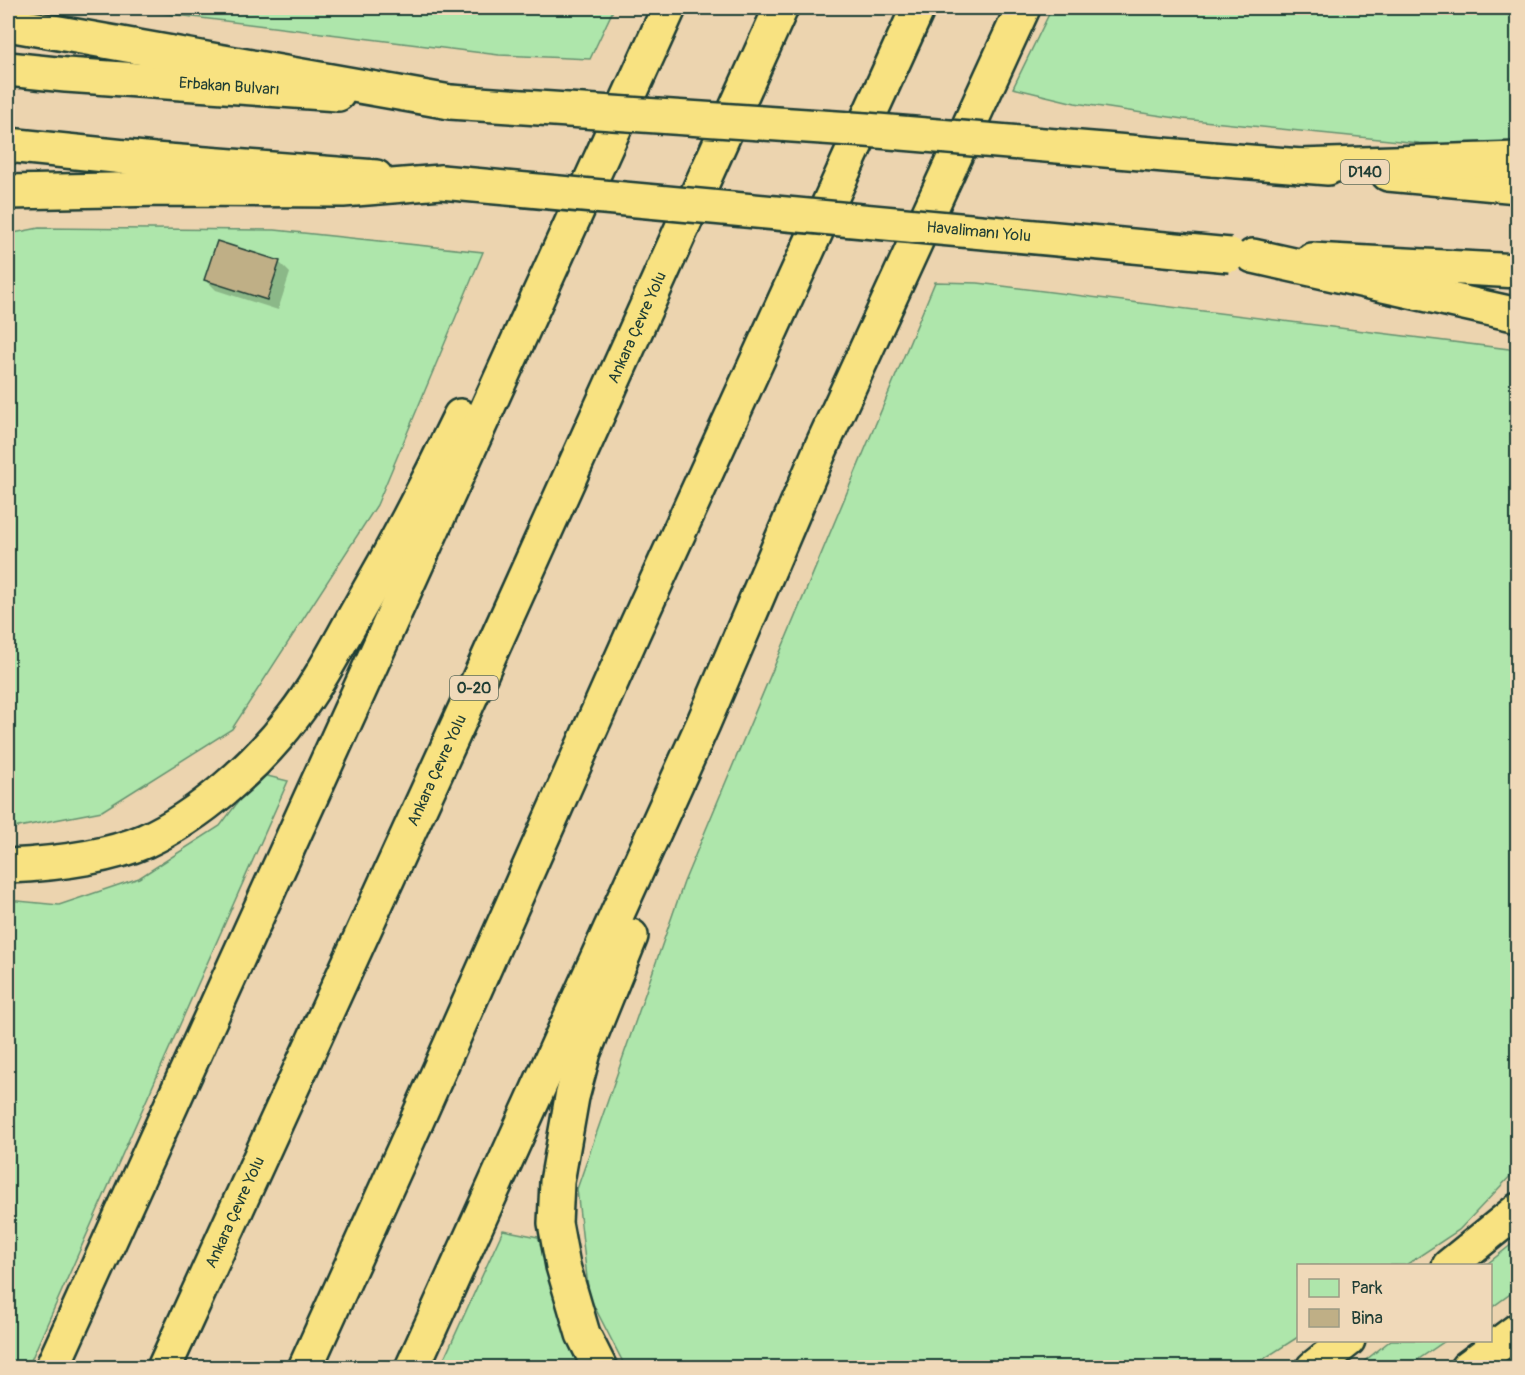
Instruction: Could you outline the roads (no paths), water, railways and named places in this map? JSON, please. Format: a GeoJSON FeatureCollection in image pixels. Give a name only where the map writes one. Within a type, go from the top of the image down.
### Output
{"type":"FeatureCollection","features":[{"type":"Feature","properties":{"kind":"highway"},"geometry":{"type":"LineString","coordinates":[[8,866],[51,864],[103,853],[144,841],[186,817],[231,783],[266,749],[294,717],[397,542],[668,8]]}},
{"type":"Feature","properties":{"kind":"highway"},"geometry":{"type":"LineString","coordinates":[[52,1368],[668,8]]}},
{"type":"Feature","properties":{"kind":"highway","name":"Ankara Çevre Yolu"},"geometry":{"type":"LineString","coordinates":[[164,1368],[481,674],[781,8]]}},
{"type":"Feature","properties":{"kind":"highway"},"geometry":{"type":"LineString","coordinates":[[305,1368],[633,633],[918,8]]}},
{"type":"Feature","properties":{"kind":"highway"},"geometry":{"type":"LineString","coordinates":[[412,1368],[703,724],[821,448],[1023,8]]}},
{"type":"Feature","properties":{"kind":"highway"},"geometry":{"type":"LineString","coordinates":[[990,81],[1030,8]]}},
{"type":"Feature","properties":{"kind":"highway"},"geometry":{"type":"LineString","coordinates":[[8,24],[450,102]]}},
{"type":"Feature","properties":{"kind":"highway","name":"Erbakan Bulvarı"},"geometry":{"type":"LineString","coordinates":[[8,69],[450,102]]}},
{"type":"Feature","properties":{"kind":"highway","name":"D140"},"geometry":{"type":"LineString","coordinates":[[450,102],[866,130],[1518,186]]}},
{"type":"Feature","properties":{"kind":"highway"},"geometry":{"type":"LineString","coordinates":[[8,145],[154,160],[441,182]]}},
{"type":"Feature","properties":{"kind":"highway"},"geometry":{"type":"LineString","coordinates":[[1300,166],[1518,159]]}},
{"type":"Feature","properties":{"kind":"highway"},"geometry":{"type":"LineString","coordinates":[[8,192],[163,189],[343,190],[441,182]]}},
{"type":"Feature","properties":{"kind":"highway","name":"Havalimanı Yolu"},"geometry":{"type":"LineString","coordinates":[[441,182],[1241,256],[1518,271]]}},
{"type":"Feature","properties":{"kind":"highway"},"geometry":{"type":"LineString","coordinates":[[1241,256],[1518,315]]}},
{"type":"Feature","properties":{"kind":"highway"},"geometry":{"type":"LineString","coordinates":[[600,1368],[583,1334],[555,1223],[557,1182],[572,1097],[584,1052],[821,448]]}},
{"type":"Feature","properties":{"kind":"highway"},"geometry":{"type":"LineString","coordinates":[[1451,1264],[1518,1210]]}},
{"type":"Feature","properties":{"kind":"highway"},"geometry":{"type":"LineString","coordinates":[[1467,1368],[1518,1330]]}},
{"type":"Feature","properties":{"kind":"highway"},"geometry":{"type":"LineString","coordinates":[[1313,1368],[1347,1342]]}}]}
